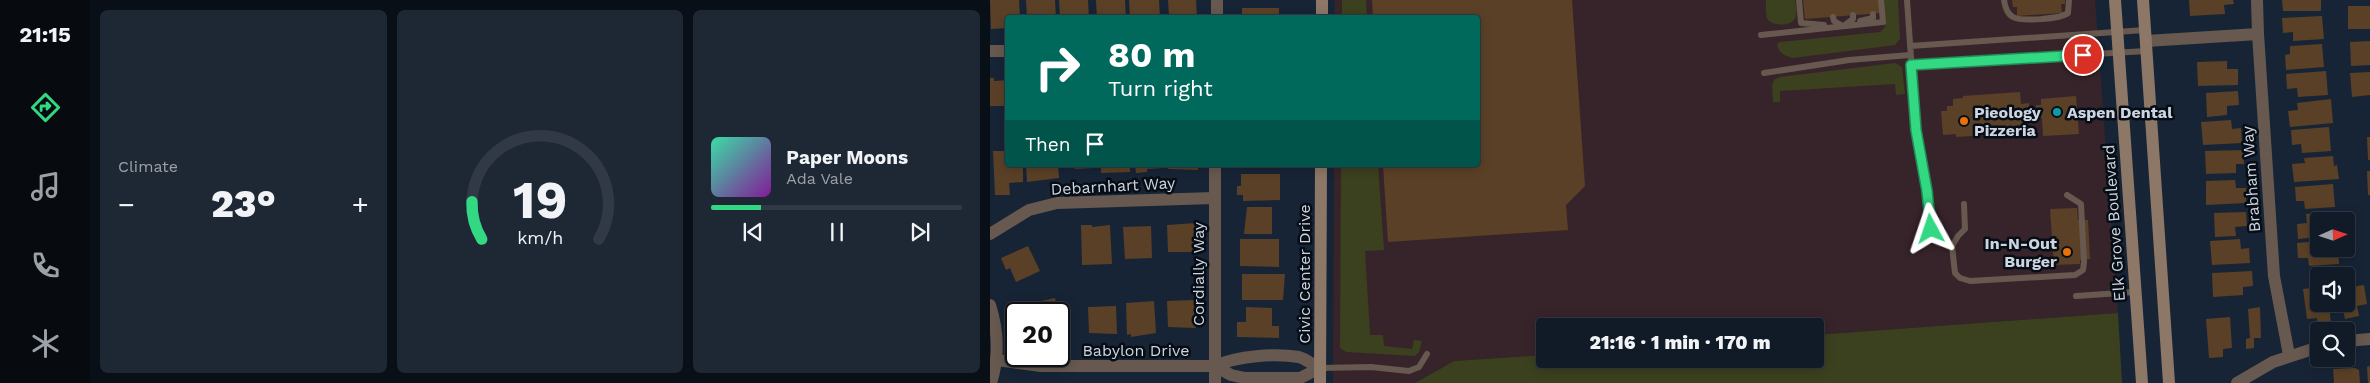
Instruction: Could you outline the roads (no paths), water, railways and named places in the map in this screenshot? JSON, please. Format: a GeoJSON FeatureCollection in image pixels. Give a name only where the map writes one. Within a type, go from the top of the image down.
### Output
{"type":"FeatureCollection","features":[{"type":"Feature","properties":{"kind":"main road"},"geometry":{"type":"LineString","coordinates":[[1322,0],[1322,15]]}},
{"type":"Feature","properties":{"kind":"main road","name":"Elk Grove Boulevard"},"geometry":{"type":"LineString","coordinates":[[2115,0],[2142,383]]}},
{"type":"Feature","properties":{"kind":"main road"},"geometry":{"type":"LineString","coordinates":[[2143,0],[2169,383]]}},
{"type":"Feature","properties":{"kind":"main road","name":"Civic Center Drive"},"geometry":{"type":"LineString","coordinates":[[1320,383],[1321,167]]}},
{"type":"Feature","properties":{"kind":"street"},"geometry":{"type":"LineString","coordinates":[[1217,0],[1217,15]]}},
{"type":"Feature","properties":{"kind":"street","name":"Brabham Way"},"geometry":{"type":"LineString","coordinates":[[2257,0],[2274,276],[2289,355]]}},
{"type":"Feature","properties":{"kind":"street"},"geometry":{"type":"LineString","coordinates":[[2146,40],[2258,34]]}},
{"type":"Feature","properties":{"kind":"street"},"geometry":{"type":"LineString","coordinates":[[990,51],[1005,51]]}},
{"type":"Feature","properties":{"kind":"street","name":"Cordially Way"},"geometry":{"type":"LineString","coordinates":[[1215,167],[1215,383]]}},
{"type":"Feature","properties":{"kind":"street","name":"Debarnhart Way"},"geometry":{"type":"LineString","coordinates":[[990,234],[1029,210],[1056,202],[1214,198]]}},
{"type":"Feature","properties":{"kind":"street"},"geometry":{"type":"LineString","coordinates":[[990,305],[996,336],[997,360],[991,383]]}},
{"type":"Feature","properties":{"kind":"street"},"geometry":{"type":"LineString","coordinates":[[2355,340],[2370,339]]}},
{"type":"Feature","properties":{"kind":"street"},"geometry":{"type":"LineString","coordinates":[[2237,383],[2289,355],[2310,349]]}},
{"type":"Feature","properties":{"kind":"street","name":"Babylon Drive"},"geometry":{"type":"LineString","coordinates":[[997,360],[1041,366],[1215,366],[1231,359],[1248,357],[1300,358],[1320,368]]}},
{"type":"Feature","properties":{"kind":"street","name":"Babylon Drive"},"geometry":{"type":"LineString","coordinates":[[1215,366],[1231,375],[1245,378],[1300,378],[1320,368]]}},
{"type":"Feature","properties":{"kind":"lane"},"geometry":{"type":"LineString","coordinates":[[1799,0],[1801,24],[1844,26],[1873,18],[1873,14]]}},
{"type":"Feature","properties":{"kind":"lane"},"geometry":{"type":"LineString","coordinates":[[1761,35],[1883,22],[1881,0]]}},
{"type":"Feature","properties":{"kind":"lane"},"geometry":{"type":"LineString","coordinates":[[1907,0],[1916,130],[1927,191],[1931,229]]}},
{"type":"Feature","properties":{"kind":"lane"},"geometry":{"type":"LineString","coordinates":[[2004,0],[2008,14],[2014,18],[2025,19],[2063,17],[2068,13],[2069,0]]}},
{"type":"Feature","properties":{"kind":"lane"},"geometry":{"type":"LineString","coordinates":[[1812,18],[1813,20],[1844,26],[1853,19],[1853,15]]}},
{"type":"Feature","properties":{"kind":"lane"},"geometry":{"type":"LineString","coordinates":[[1833,17],[1834,21],[1844,26]]}},
{"type":"Feature","properties":{"kind":"lane"},"geometry":{"type":"LineString","coordinates":[[1910,46],[2117,32],[2146,40]]}},
{"type":"Feature","properties":{"kind":"lane"},"geometry":{"type":"LineString","coordinates":[[1911,65],[2119,52],[2146,40]]}},
{"type":"Feature","properties":{"kind":"lane"},"geometry":{"type":"LineString","coordinates":[[1764,72],[1849,60],[1910,55]]}},
{"type":"Feature","properties":{"kind":"lane"},"geometry":{"type":"LineString","coordinates":[[1964,204],[1966,229],[1958,236],[1952,246],[1955,273],[1960,278],[1970,281],[2075,275],[2082,270],[2084,262],[2081,204],[2067,195]]}},
{"type":"Feature","properties":{"kind":"lane"},"geometry":{"type":"LineString","coordinates":[[2076,296],[2135,292]]}},
{"type":"Feature","properties":{"kind":"lane"},"geometry":{"type":"LineString","coordinates":[[1320,368],[1370,366],[1409,371],[1419,367],[1427,354]]}},
{"type":"Feature","properties":{"kind":"place","name":"Aspen Dental"},"geometry":{"type":"Point","coordinates":[2057,112]}},
{"type":"Feature","properties":{"kind":"place","name":"Pieology Pizzeria"},"geometry":{"type":"Point","coordinates":[1964,121]}},
{"type":"Feature","properties":{"kind":"place","name":"In-N-Out Burger"},"geometry":{"type":"Point","coordinates":[2067,252]}}]}
